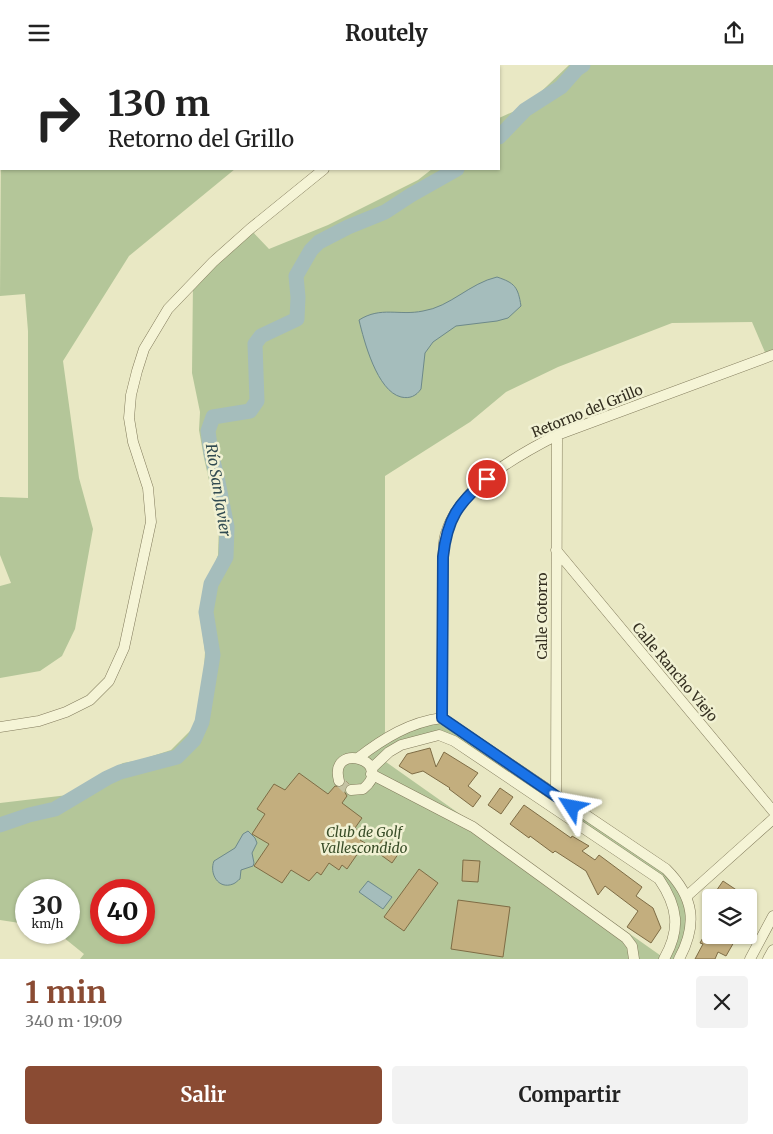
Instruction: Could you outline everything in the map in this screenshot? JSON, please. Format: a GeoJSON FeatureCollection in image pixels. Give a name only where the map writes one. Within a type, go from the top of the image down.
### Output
{"type":"FeatureCollection","features":[{"type":"Feature","properties":{"kind":"street"},"geometry":{"type":"LineString","coordinates":[[0,727],[39,721],[66,711],[90,700],[109,681],[124,648],[151,521],[148,488],[133,442],[129,419],[133,387],[144,349],[168,309],[213,262],[250,229],[323,170]]}},
{"type":"Feature","properties":{"kind":"street","name":"Retorno del Grillo"},"geometry":{"type":"LineString","coordinates":[[446,738],[443,557],[445,534],[456,511],[474,490],[526,450],[557,435],[773,355]]}},
{"type":"Feature","properties":{"kind":"street","name":"Calle Cotorro"},"geometry":{"type":"LineString","coordinates":[[556,796],[557,435]]}},
{"type":"Feature","properties":{"kind":"street","name":"Calle Rancho Viejo"},"geometry":{"type":"LineString","coordinates":[[556,550],[773,811]]}},
{"type":"Feature","properties":{"kind":"street"},"geometry":{"type":"LineString","coordinates":[[339,781],[338,774],[342,763],[346,759],[358,757],[390,735],[427,721],[446,720],[666,869],[687,896],[690,911],[690,928],[685,947],[679,959]]}},
{"type":"Feature","properties":{"kind":"street"},"geometry":{"type":"LineString","coordinates":[[427,721],[431,736]]}},
{"type":"Feature","properties":{"kind":"street"},"geometry":{"type":"LineString","coordinates":[[371,772],[389,753],[401,745],[439,735],[454,741],[659,879],[667,891],[676,913],[675,932],[664,959]]}},
{"type":"Feature","properties":{"kind":"street"},"geometry":{"type":"LineString","coordinates":[[351,791],[363,789],[370,780],[371,772],[366,761],[358,757]]}},
{"type":"Feature","properties":{"kind":"street"},"geometry":{"type":"LineString","coordinates":[[371,772],[473,827],[626,938],[632,946],[634,959]]}},
{"type":"Feature","properties":{"kind":"street"},"geometry":{"type":"LineString","coordinates":[[687,896],[773,819]]}},
{"type":"Feature","properties":{"kind":"street"},"geometry":{"type":"LineString","coordinates":[[659,879],[666,869]]}},
{"type":"Feature","properties":{"kind":"street"},"geometry":{"type":"LineString","coordinates":[[750,959],[773,916]]}},
{"type":"Feature","properties":{"kind":"street"},"geometry":{"type":"LineString","coordinates":[[768,959],[773,950]]}},
{"type":"Feature","properties":{"kind":"green space","name":"Club de Golf Vallescondido"},"geometry":{"type":"Polygon","coordinates":[[[569,65],[773,65],[773,355],[767,357],[752,322],[672,323],[558,367],[506,392],[470,422],[385,476],[385,737],[442,718],[666,869],[690,911],[679,959],[80,959],[84,954],[72,944],[80,944],[80,879],[15,879],[15,922],[0,920],[0,803],[68,795],[123,763],[140,760],[171,750],[194,727],[203,686],[205,652],[201,622],[201,601],[218,555],[219,525],[199,430],[200,412],[192,373],[193,282],[250,229],[269,249],[328,225],[418,180],[431,170],[500,170],[500,118],[526,106],[569,65]],[[439,735],[385,756],[386,762],[664,958],[676,913],[659,879],[439,735]]]}},
{"type":"Feature","properties":{"kind":"green space"},"geometry":{"type":"Polygon","coordinates":[[[1,170],[234,170],[129,256],[63,361],[79,478],[93,529],[75,629],[62,656],[40,671],[0,678],[0,586],[11,583],[0,555],[0,497],[28,498],[28,331],[25,294],[0,296],[1,170]]]}},
{"type":"Feature","properties":{"kind":"water"},"geometry":{"type":"Polygon","coordinates":[[[497,277],[508,281],[515,287],[519,294],[521,306],[508,318],[456,326],[433,342],[425,353],[421,389],[415,395],[407,398],[393,393],[378,376],[368,352],[359,320],[375,313],[414,312],[433,309],[478,284],[497,277]]]}},
{"type":"Feature","properties":{"kind":"water"},"geometry":{"type":"Polygon","coordinates":[[[248,831],[257,843],[252,853],[253,866],[241,870],[240,879],[233,884],[223,885],[219,883],[213,871],[214,861],[235,848],[243,834],[248,831]]]}},
{"type":"Feature","properties":{"kind":"water"},"geometry":{"type":"Polygon","coordinates":[[[368,881],[392,897],[383,909],[359,892],[368,881]]]}},
{"type":"Feature","properties":{"kind":"building"},"geometry":{"type":"Polygon","coordinates":[[[430,748],[436,767],[444,752],[478,773],[468,786],[481,796],[473,807],[450,788],[423,771],[412,774],[399,766],[407,754],[430,748]]]}},
{"type":"Feature","properties":{"kind":"building"},"geometry":{"type":"Polygon","coordinates":[[[299,773],[328,794],[335,786],[342,787],[346,781],[349,784],[345,788],[344,791],[347,796],[342,803],[362,818],[355,828],[364,835],[360,840],[365,843],[347,869],[342,865],[339,870],[329,863],[321,875],[317,872],[309,881],[291,870],[282,883],[254,866],[269,844],[252,834],[265,814],[257,809],[274,784],[285,790],[299,773]]]}},
{"type":"Feature","properties":{"kind":"building"},"geometry":{"type":"Polygon","coordinates":[[[500,788],[513,797],[501,814],[488,805],[500,788]]]}},
{"type":"Feature","properties":{"kind":"building"},"geometry":{"type":"Polygon","coordinates":[[[524,805],[571,838],[572,836],[589,846],[582,851],[595,860],[599,855],[642,887],[636,896],[653,908],[661,928],[651,943],[627,927],[638,911],[605,886],[598,895],[586,871],[555,851],[553,853],[510,824],[524,805]]]}},
{"type":"Feature","properties":{"kind":"building"},"geometry":{"type":"Polygon","coordinates":[[[384,838],[401,850],[392,863],[374,850],[384,838]]]}},
{"type":"Feature","properties":{"kind":"building"},"geometry":{"type":"Polygon","coordinates":[[[463,860],[480,861],[478,882],[462,881],[463,860]]]}},
{"type":"Feature","properties":{"kind":"building"},"geometry":{"type":"Polygon","coordinates":[[[419,869],[438,883],[404,931],[384,917],[419,869]]]}},
{"type":"Feature","properties":{"kind":"building"},"geometry":{"type":"Polygon","coordinates":[[[723,881],[735,889],[718,889],[723,881]]]}},
{"type":"Feature","properties":{"kind":"building"},"geometry":{"type":"Polygon","coordinates":[[[458,900],[510,907],[503,957],[451,949],[458,900]]]}},
{"type":"Feature","properties":{"kind":"building"},"geometry":{"type":"Polygon","coordinates":[[[703,944],[733,944],[726,956],[718,952],[715,959],[695,959],[703,944]]]}},
{"type":"Feature","properties":{"kind":"waterway","name":"Río San Javier"},"geometry":{"type":"LineString","coordinates":[[500,136],[525,110],[561,87],[583,65]]}},
{"type":"Feature","properties":{"kind":"waterway","name":"Río San Javier"},"geometry":{"type":"LineString","coordinates":[[0,825],[29,815],[55,809],[120,772],[177,757],[194,740],[202,722],[213,655],[206,612],[211,584],[226,557],[227,527],[208,431],[213,417],[250,411],[257,401],[255,344],[261,336],[297,319],[298,297],[296,276],[311,250],[319,242],[348,227],[385,212],[455,170]]}},
{"type":"Feature","properties":{"kind":"tunnel"},"geometry":{"type":"LineString","coordinates":[[339,781],[351,790]]}},
{"type":"Feature","properties":{"kind":"route"},"geometry":{"type":"LineString","coordinates":[[487,479],[474,490],[456,511],[445,534],[443,557],[442,718],[572,807]]}}]}
